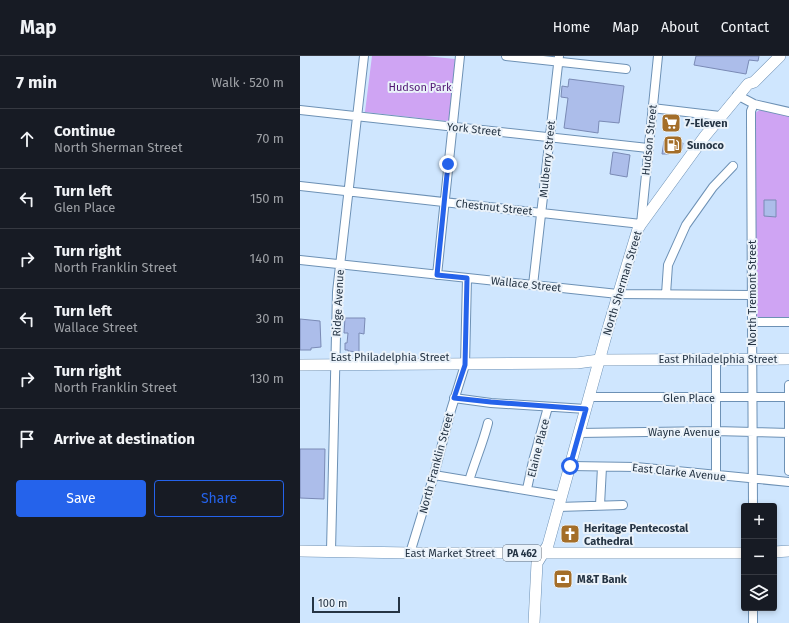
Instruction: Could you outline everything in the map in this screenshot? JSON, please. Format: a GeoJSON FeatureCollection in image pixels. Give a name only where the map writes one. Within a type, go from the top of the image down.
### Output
{"type":"FeatureCollection","features":[{"type":"Feature","properties":{"kind":"main road","name":"North Sherman Street"},"geometry":{"type":"LineString","coordinates":[[534,623],[537,563],[548,545],[635,236],[641,224],[720,116],[748,84],[754,82],[780,56]]}},
{"type":"Feature","properties":{"kind":"main road","name":"East Philadelphia Street"},"geometry":{"type":"LineString","coordinates":[[300,358],[335,361],[466,361],[577,357],[599,360],[789,359]]}},
{"type":"Feature","properties":{"kind":"main road","name":"East Philadelphia Street"},"geometry":{"type":"LineString","coordinates":[[300,365],[335,361]]}},
{"type":"Feature","properties":{"kind":"main road","name":"East Market Street"},"geometry":{"type":"LineString","coordinates":[[300,551],[741,553]]}},
{"type":"Feature","properties":{"kind":"main road"},"geometry":{"type":"LineString","coordinates":[[777,552],[789,551]]}},
{"type":"Feature","properties":{"kind":"street","name":"Ridge Avenue"},"geometry":{"type":"LineString","coordinates":[[331,552],[337,292],[364,56]]}},
{"type":"Feature","properties":{"kind":"street"},"geometry":{"type":"LineString","coordinates":[[437,275],[460,56]]}},
{"type":"Feature","properties":{"kind":"street"},"geometry":{"type":"LineString","coordinates":[[506,56],[558,59],[626,69]]}},
{"type":"Feature","properties":{"kind":"street","name":"Hudson Street"},"geometry":{"type":"LineString","coordinates":[[641,224],[658,56]]}},
{"type":"Feature","properties":{"kind":"street","name":"Mulberry Street"},"geometry":{"type":"LineString","coordinates":[[533,285],[558,59]]}},
{"type":"Feature","properties":{"kind":"street"},"geometry":{"type":"LineString","coordinates":[[737,95],[754,104],[789,112]]}},
{"type":"Feature","properties":{"kind":"street","name":"North Tremont Street"},"geometry":{"type":"LineString","coordinates":[[753,503],[751,111],[754,104]]}},
{"type":"Feature","properties":{"kind":"street"},"geometry":{"type":"LineString","coordinates":[[652,108],[720,116]]}},
{"type":"Feature","properties":{"kind":"street","name":"York Street"},"geometry":{"type":"LineString","coordinates":[[300,110],[648,148]]}},
{"type":"Feature","properties":{"kind":"street"},"geometry":{"type":"LineString","coordinates":[[666,294],[668,265],[686,225],[713,187],[733,166]]}},
{"type":"Feature","properties":{"kind":"street","name":"Chestnut Street"},"geometry":{"type":"LineString","coordinates":[[300,186],[641,224]]}},
{"type":"Feature","properties":{"kind":"street","name":"Wallace Street"},"geometry":{"type":"LineString","coordinates":[[300,260],[618,294],[752,295]]}},
{"type":"Feature","properties":{"kind":"street","name":"North Franklin Street"},"geometry":{"type":"LineString","coordinates":[[410,552],[434,475],[454,398],[466,361],[467,278]]}},
{"type":"Feature","properties":{"kind":"street"},"geometry":{"type":"LineString","coordinates":[[752,322],[789,322]]}},
{"type":"Feature","properties":{"kind":"street"},"geometry":{"type":"LineString","coordinates":[[716,359],[716,475]]}},
{"type":"Feature","properties":{"kind":"street"},"geometry":{"type":"LineString","coordinates":[[789,385],[789,472]]}},
{"type":"Feature","properties":{"kind":"street","name":"Glen Place"},"geometry":{"type":"LineString","coordinates":[[589,397],[789,397]]}},
{"type":"Feature","properties":{"kind":"street"},"geometry":{"type":"LineString","coordinates":[[454,398],[586,409]]}},
{"type":"Feature","properties":{"kind":"street","name":"Elaine Place"},"geometry":{"type":"LineString","coordinates":[[527,489],[548,407]]}},
{"type":"Feature","properties":{"kind":"street"},"geometry":{"type":"LineString","coordinates":[[469,481],[488,423]]}},
{"type":"Feature","properties":{"kind":"street","name":"Wayne Avenue"},"geometry":{"type":"LineString","coordinates":[[579,432],[715,431],[789,433]]}},
{"type":"Feature","properties":{"kind":"street","name":"East Clarke Avenue"},"geometry":{"type":"LineString","coordinates":[[570,466],[636,467],[789,482]]}},
{"type":"Feature","properties":{"kind":"street"},"geometry":{"type":"LineString","coordinates":[[600,505],[602,467]]}},
{"type":"Feature","properties":{"kind":"street"},"geometry":{"type":"LineString","coordinates":[[434,475],[527,489],[561,496]]}},
{"type":"Feature","properties":{"kind":"street"},"geometry":{"type":"LineString","coordinates":[[558,507],[623,505]]}},
{"type":"Feature","properties":{"kind":"street"},"geometry":{"type":"LineString","coordinates":[[753,611],[753,623]]}},
{"type":"Feature","properties":{"kind":"green space","name":"Hudson Park"},"geometry":{"type":"Polygon","coordinates":[[[372,56],[425,56],[455,59],[450,120],[447,121],[365,112],[372,56]]]}},
{"type":"Feature","properties":{"kind":"green space"},"geometry":{"type":"Polygon","coordinates":[[[761,109],[789,116],[789,319],[756,319],[755,113],[761,109]]]}},
{"type":"Feature","properties":{"kind":"building"},"geometry":{"type":"Polygon","coordinates":[[[696,56],[759,56],[758,61],[749,60],[746,74],[694,65],[696,56]]]}},
{"type":"Feature","properties":{"kind":"building"},"geometry":{"type":"Polygon","coordinates":[[[569,79],[624,86],[619,123],[599,121],[598,133],[564,128],[568,98],[561,97],[562,86],[568,87],[569,79]]]}},
{"type":"Feature","properties":{"kind":"building","name":"7-Eleven"},"geometry":{"type":"Polygon","coordinates":[[[665,116],[679,118],[678,129],[663,127],[665,116]]]}},
{"type":"Feature","properties":{"kind":"building","name":"Sunoco"},"geometry":{"type":"Polygon","coordinates":[[[664,141],[683,143],[682,149],[670,148],[669,154],[662,154],[664,141]]]}},
{"type":"Feature","properties":{"kind":"building"},"geometry":{"type":"Polygon","coordinates":[[[613,152],[630,155],[627,177],[610,174],[613,152]]]}},
{"type":"Feature","properties":{"kind":"building"},"geometry":{"type":"Polygon","coordinates":[[[764,200],[776,200],[776,217],[764,216],[764,200]]]}},
{"type":"Feature","properties":{"kind":"building"},"geometry":{"type":"Polygon","coordinates":[[[345,318],[365,318],[364,334],[359,333],[359,352],[345,350],[345,343],[347,343],[348,333],[344,333],[345,318]]]}},
{"type":"Feature","properties":{"kind":"building"},"geometry":{"type":"Polygon","coordinates":[[[300,319],[320,321],[321,347],[311,348],[311,350],[300,350],[300,319]]]}},
{"type":"Feature","properties":{"kind":"building"},"geometry":{"type":"Polygon","coordinates":[[[300,449],[325,449],[324,499],[300,498],[300,449]]]}},
{"type":"Feature","properties":{"kind":"place","name":"7-Eleven"},"geometry":{"type":"Point","coordinates":[671,123]}},
{"type":"Feature","properties":{"kind":"place","name":"Sunoco"},"geometry":{"type":"Point","coordinates":[673,145]}},
{"type":"Feature","properties":{"kind":"place","name":"Heritage Pentecostal Cathedral"},"geometry":{"type":"Point","coordinates":[570,534]}},
{"type":"Feature","properties":{"kind":"place","name":"M&T Bank"},"geometry":{"type":"Point","coordinates":[563,579]}},
{"type":"Feature","properties":{"kind":"route"},"geometry":{"type":"LineString","coordinates":[[448,164],[437,275],[467,278],[466,357],[465,365],[454,398],[586,409],[570,466]]}}]}
